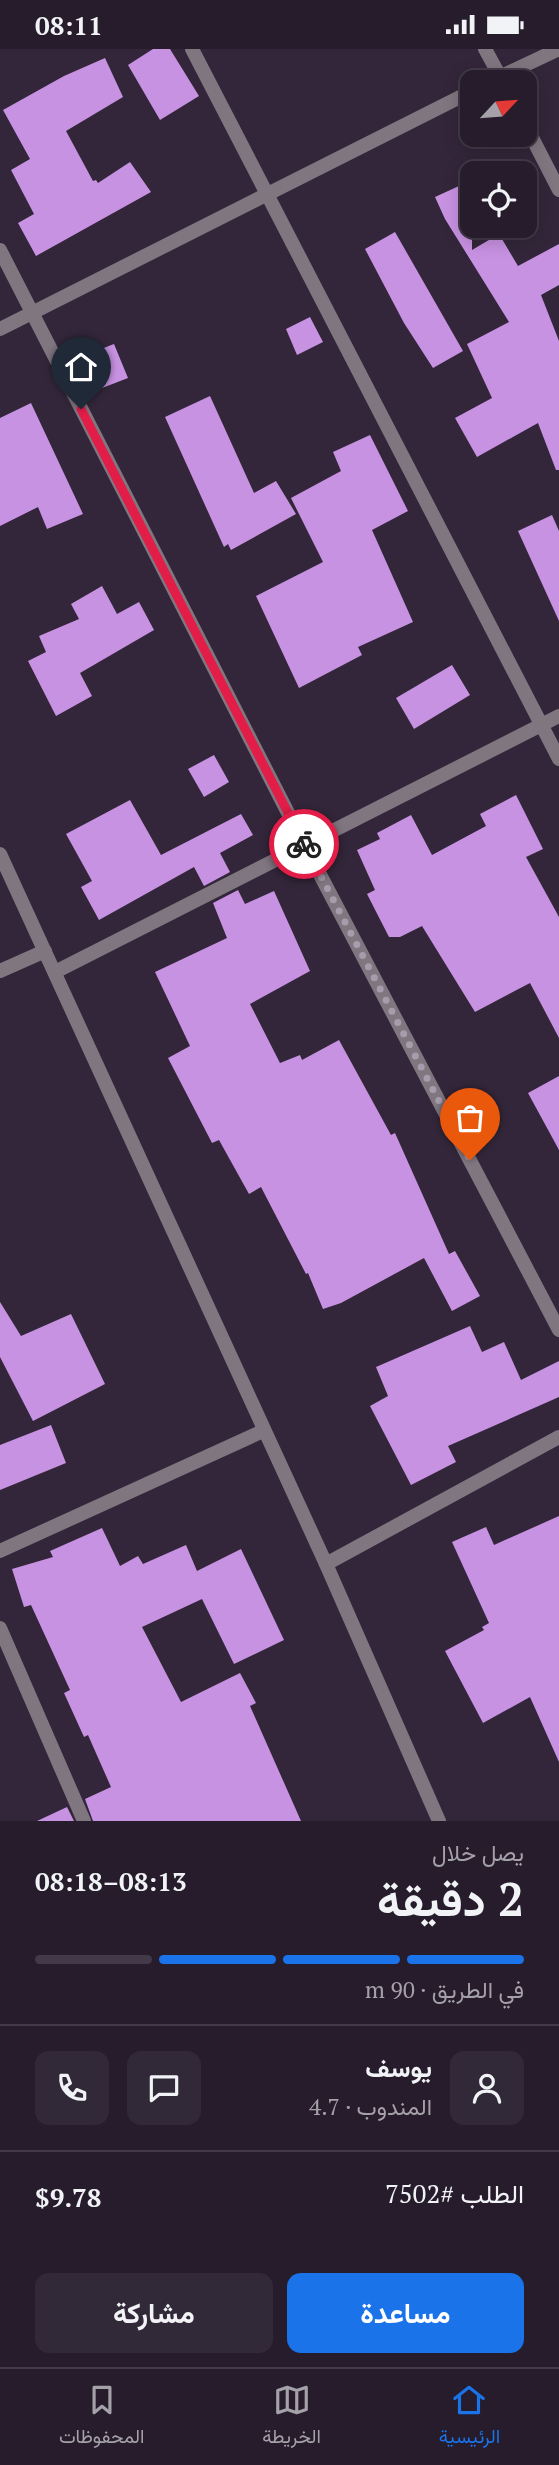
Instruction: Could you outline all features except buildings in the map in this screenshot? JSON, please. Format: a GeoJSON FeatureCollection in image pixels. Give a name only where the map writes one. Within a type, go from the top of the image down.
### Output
{"type":"FeatureCollection","features":[{"type":"Feature","properties":{"kind":"street"},"geometry":{"type":"LineString","coordinates":[[192,49],[559,759]]}},
{"type":"Feature","properties":{"kind":"street"},"geometry":{"type":"LineString","coordinates":[[485,49],[493,70]]}},
{"type":"Feature","properties":{"kind":"street"},"geometry":{"type":"LineString","coordinates":[[517,70],[559,49]]}},
{"type":"Feature","properties":{"kind":"street"},"geometry":{"type":"LineString","coordinates":[[0,329],[460,97]]}},
{"type":"Feature","properties":{"kind":"street"},"geometry":{"type":"LineString","coordinates":[[537,147],[559,190]]}},
{"type":"Feature","properties":{"kind":"street"},"geometry":{"type":"LineString","coordinates":[[0,250],[305,846],[559,1330]]}},
{"type":"Feature","properties":{"kind":"street"},"geometry":{"type":"LineString","coordinates":[[55,972],[559,716]]}},
{"type":"Feature","properties":{"kind":"street"},"geometry":{"type":"LineString","coordinates":[[0,855],[326,1564],[439,1821]]}},
{"type":"Feature","properties":{"kind":"street"},"geometry":{"type":"LineString","coordinates":[[0,971],[45,951]]}},
{"type":"Feature","properties":{"kind":"street"},"geometry":{"type":"LineString","coordinates":[[0,1551],[264,1431]]}},
{"type":"Feature","properties":{"kind":"street"},"geometry":{"type":"LineString","coordinates":[[326,1564],[559,1437]]}},
{"type":"Feature","properties":{"kind":"street"},"geometry":{"type":"LineString","coordinates":[[0,1628],[84,1821]]}},
{"type":"Feature","properties":{"kind":"way so far"},"geometry":{"type":"LineString","coordinates":[[304,844],[470,1160]]}},
{"type":"Feature","properties":{"kind":"route"},"geometry":{"type":"LineString","coordinates":[[81,409],[304,844]]}}]}
